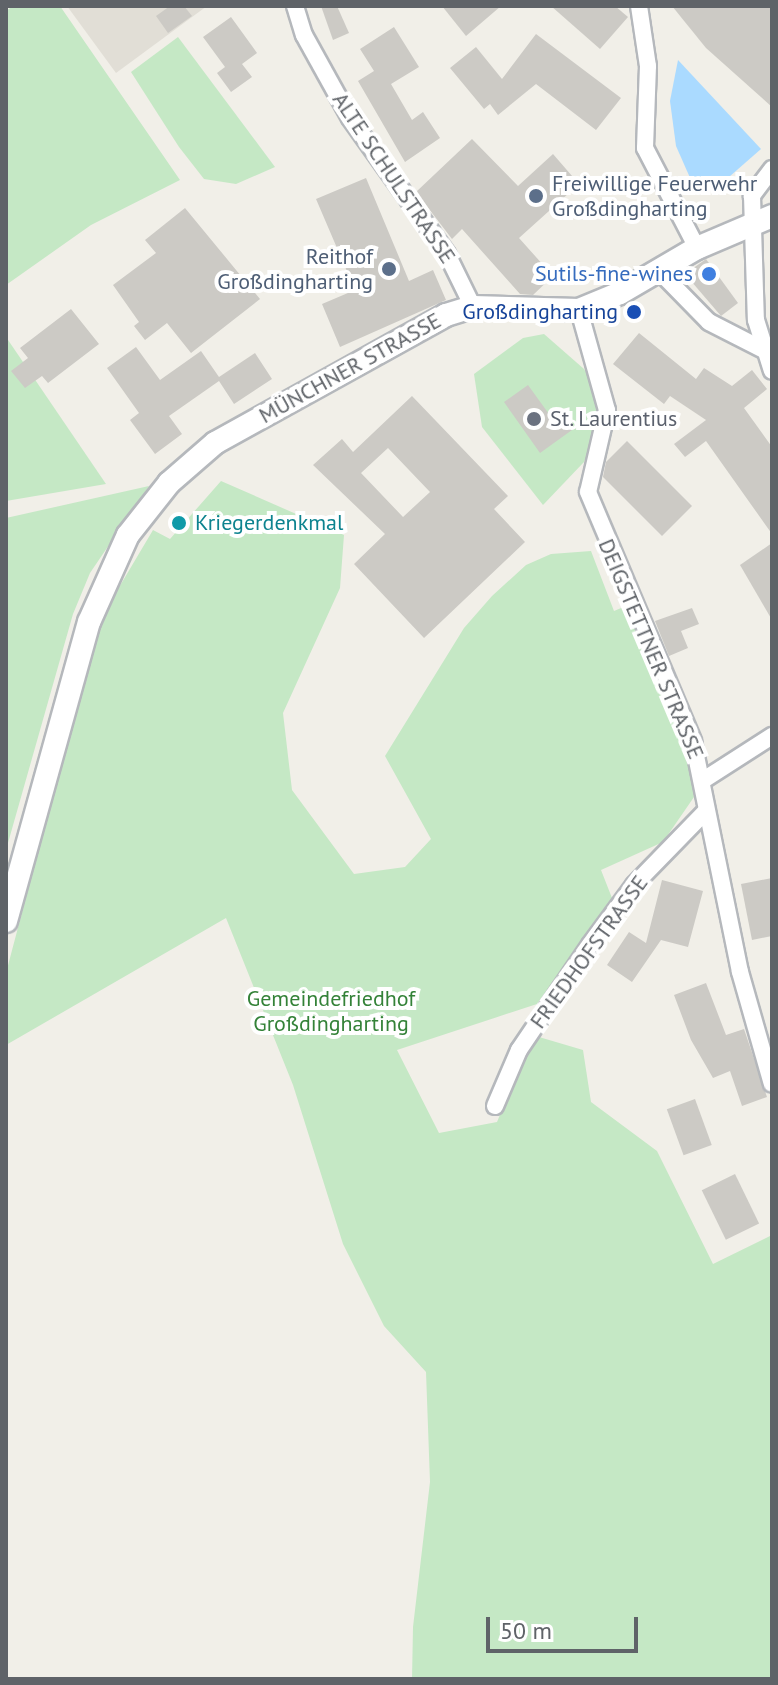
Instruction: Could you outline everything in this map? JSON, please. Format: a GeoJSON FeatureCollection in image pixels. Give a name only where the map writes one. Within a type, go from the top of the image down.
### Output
{"type":"FeatureCollection","features":[{"type":"Feature","properties":{"kind":"street","name":"ALTE SCHULSTRASSE"},"geometry":{"type":"LineString","coordinates":[[295,6],[304,35],[350,118],[447,254],[473,307]]}},
{"type":"Feature","properties":{"kind":"street"},"geometry":{"type":"LineString","coordinates":[[639,6],[648,66],[645,148],[697,248]]}},
{"type":"Feature","properties":{"kind":"street"},"geometry":{"type":"LineString","coordinates":[[772,169],[752,196],[763,218],[756,320],[762,349],[772,371]]}},
{"type":"Feature","properties":{"kind":"street","name":"MÜNCHNER STRASSE"},"geometry":{"type":"LineString","coordinates":[[6,921],[81,647],[128,535],[169,483],[215,443],[399,340],[473,307],[579,310],[659,271],[697,248],[763,218]]}},
{"type":"Feature","properties":{"kind":"street"},"geometry":{"type":"LineString","coordinates":[[659,271],[709,322],[762,349]]}},
{"type":"Feature","properties":{"kind":"street","name":"DEIGSTETTNER STRASSE"},"geometry":{"type":"LineString","coordinates":[[579,310],[607,410],[588,492],[705,779],[705,812],[740,972],[772,1084]]}},
{"type":"Feature","properties":{"kind":"street"},"geometry":{"type":"LineString","coordinates":[[705,779],[772,736]]}},
{"type":"Feature","properties":{"kind":"street","name":"FRIEDHOFSTRASSE"},"geometry":{"type":"LineString","coordinates":[[495,1106],[519,1050],[590,945],[634,885],[705,812]]}},
{"type":"Feature","properties":{"kind":"shaded area"},"geometry":{"type":"Polygon","coordinates":[[[67,6],[207,6],[116,73],[67,6]]]}},
{"type":"Feature","properties":{"kind":"green space"},"geometry":{"type":"Polygon","coordinates":[[[13,6],[60,6],[180,180],[91,225],[6,285],[6,11],[13,6]]]}},
{"type":"Feature","properties":{"kind":"green space"},"geometry":{"type":"Polygon","coordinates":[[[178,37],[275,167],[236,184],[204,179],[179,147],[131,72],[178,37]]]}},
{"type":"Feature","properties":{"kind":"green space"},"geometry":{"type":"Polygon","coordinates":[[[544,334],[584,369],[595,387],[598,415],[596,437],[584,462],[543,505],[482,427],[474,374],[523,338],[544,334]]]}},
{"type":"Feature","properties":{"kind":"green space"},"geometry":{"type":"Polygon","coordinates":[[[6,337],[106,484],[6,501],[6,337]]]}},
{"type":"Feature","properties":{"kind":"green space","name":"Gemeindefriedhof Großdingharting"},"geometry":{"type":"Polygon","coordinates":[[[221,481],[344,535],[340,588],[283,713],[292,790],[354,874],[405,867],[431,839],[385,756],[464,628],[492,596],[526,565],[551,554],[591,551],[614,611],[626,606],[686,747],[694,797],[663,842],[601,870],[612,898],[537,1004],[397,1050],[439,1133],[497,1122],[521,1064],[539,1037],[583,1050],[591,1102],[657,1151],[713,1264],[772,1235],[772,1679],[412,1679],[413,1627],[430,1482],[426,1372],[384,1326],[343,1244],[293,1085],[226,918],[6,1045],[6,973],[99,621],[153,530],[170,539],[221,481]]]}},
{"type":"Feature","properties":{"kind":"green space"},"geometry":{"type":"Polygon","coordinates":[[[149,486],[90,573],[73,614],[6,850],[6,518],[149,486]]]}},
{"type":"Feature","properties":{"kind":"water"},"geometry":{"type":"Polygon","coordinates":[[[678,60],[761,149],[713,191],[691,180],[676,146],[670,101],[678,60]]]}},
{"type":"Feature","properties":{"kind":"building"},"geometry":{"type":"Polygon","coordinates":[[[170,6],[184,6],[192,16],[168,33],[156,16],[170,6]]]}},
{"type":"Feature","properties":{"kind":"building"},"geometry":{"type":"Polygon","coordinates":[[[321,6],[337,6],[349,33],[333,40],[321,6]]]}},
{"type":"Feature","properties":{"kind":"building"},"geometry":{"type":"Polygon","coordinates":[[[442,6],[501,6],[466,36],[442,6]]]}},
{"type":"Feature","properties":{"kind":"building"},"geometry":{"type":"Polygon","coordinates":[[[551,6],[615,6],[628,17],[600,49],[551,6]]]}},
{"type":"Feature","properties":{"kind":"building"},"geometry":{"type":"Polygon","coordinates":[[[672,6],[772,6],[772,107],[706,48],[672,6]]]}},
{"type":"Feature","properties":{"kind":"building"},"geometry":{"type":"Polygon","coordinates":[[[231,17],[257,53],[242,64],[252,77],[231,92],[217,73],[225,67],[203,37],[231,17]]]}},
{"type":"Feature","properties":{"kind":"building"},"geometry":{"type":"Polygon","coordinates":[[[394,27],[419,67],[391,84],[412,120],[423,112],[440,138],[405,162],[358,81],[374,71],[360,49],[394,27]]]}},
{"type":"Feature","properties":{"kind":"building"},"geometry":{"type":"Polygon","coordinates":[[[536,34],[621,98],[596,130],[536,84],[498,115],[490,104],[484,109],[450,68],[476,47],[502,79],[536,34]]]}},
{"type":"Feature","properties":{"kind":"building"},"geometry":{"type":"Polygon","coordinates":[[[472,139],[518,186],[553,154],[579,184],[519,238],[553,276],[533,295],[520,294],[462,229],[452,239],[416,192],[472,139]]]}},
{"type":"Feature","properties":{"kind":"building"},"geometry":{"type":"Polygon","coordinates":[[[366,178],[409,281],[433,270],[446,300],[340,347],[322,304],[355,290],[316,199],[366,178]]]}},
{"type":"Feature","properties":{"kind":"building"},"geometry":{"type":"Polygon","coordinates":[[[185,208],[260,299],[191,353],[167,323],[145,340],[134,326],[139,322],[113,285],[156,253],[145,240],[185,208]]]}},
{"type":"Feature","properties":{"kind":"building"},"geometry":{"type":"Polygon","coordinates":[[[706,259],[738,303],[721,316],[685,274],[706,259]]]}},
{"type":"Feature","properties":{"kind":"building"},"geometry":{"type":"Polygon","coordinates":[[[71,309],[99,344],[48,383],[42,376],[25,388],[11,371],[28,358],[20,348],[71,309]]]}},
{"type":"Feature","properties":{"kind":"building"},"geometry":{"type":"Polygon","coordinates":[[[639,333],[696,379],[704,368],[732,386],[752,370],[767,389],[744,408],[772,447],[772,534],[706,441],[685,457],[674,444],[706,420],[670,396],[664,404],[613,364],[639,333]]]}},
{"type":"Feature","properties":{"kind":"building"},"geometry":{"type":"Polygon","coordinates":[[[136,347],[160,380],[201,351],[219,377],[255,353],[272,379],[234,404],[219,381],[169,416],[182,434],[155,454],[130,420],[139,413],[107,368],[136,347]]]}},
{"type":"Feature","properties":{"kind":"building","name":"St. Laurentius"},"geometry":{"type":"Polygon","coordinates":[[[528,385],[554,421],[562,416],[572,430],[540,453],[504,402],[528,385]]]}},
{"type":"Feature","properties":{"kind":"building"},"geometry":{"type":"Polygon","coordinates":[[[412,396],[508,496],[494,509],[525,542],[424,638],[354,564],[385,534],[313,465],[342,439],[353,452],[412,396]],[[388,448],[361,473],[403,517],[430,492],[388,448]]]}},
{"type":"Feature","properties":{"kind":"building"},"geometry":{"type":"Polygon","coordinates":[[[627,441],[692,506],[662,536],[603,477],[606,462],[627,441]]]}},
{"type":"Feature","properties":{"kind":"building"},"geometry":{"type":"Polygon","coordinates":[[[772,543],[772,620],[740,565],[772,543]]]}},
{"type":"Feature","properties":{"kind":"building"},"geometry":{"type":"Polygon","coordinates":[[[692,608],[699,624],[681,631],[688,648],[669,656],[655,621],[692,608]]]}},
{"type":"Feature","properties":{"kind":"building"},"geometry":{"type":"Polygon","coordinates":[[[772,878],[772,936],[752,940],[741,884],[772,878]]]}},
{"type":"Feature","properties":{"kind":"building"},"geometry":{"type":"Polygon","coordinates":[[[662,880],[703,891],[688,947],[661,940],[632,982],[607,965],[629,932],[646,943],[662,880]]]}},
{"type":"Feature","properties":{"kind":"building"},"geometry":{"type":"Polygon","coordinates":[[[706,983],[726,1035],[744,1029],[767,1097],[742,1106],[730,1071],[713,1078],[691,1040],[674,995],[706,983]]]}},
{"type":"Feature","properties":{"kind":"building"},"geometry":{"type":"Polygon","coordinates":[[[695,1099],[712,1145],[684,1155],[667,1109],[695,1099]]]}},
{"type":"Feature","properties":{"kind":"building"},"geometry":{"type":"Polygon","coordinates":[[[735,1174],[759,1223],[726,1240],[702,1190],[735,1174]]]}},
{"type":"Feature","properties":{"kind":"place","name":"Freiwillige Feuerwehr Großdingharting"},"geometry":{"type":"Point","coordinates":[536,196]}},
{"type":"Feature","properties":{"kind":"place","name":"Reithof Großdingharting"},"geometry":{"type":"Point","coordinates":[389,269]}},
{"type":"Feature","properties":{"kind":"place","name":"Sutils-fine-wines"},"geometry":{"type":"Point","coordinates":[709,274]}},
{"type":"Feature","properties":{"kind":"place","name":"Großdingharting"},"geometry":{"type":"Point","coordinates":[634,312]}},
{"type":"Feature","properties":{"kind":"place","name":"St. Laurentius"},"geometry":{"type":"Point","coordinates":[534,419]}},
{"type":"Feature","properties":{"kind":"place","name":"Kriegerdenkmal"},"geometry":{"type":"Point","coordinates":[179,523]}}]}
